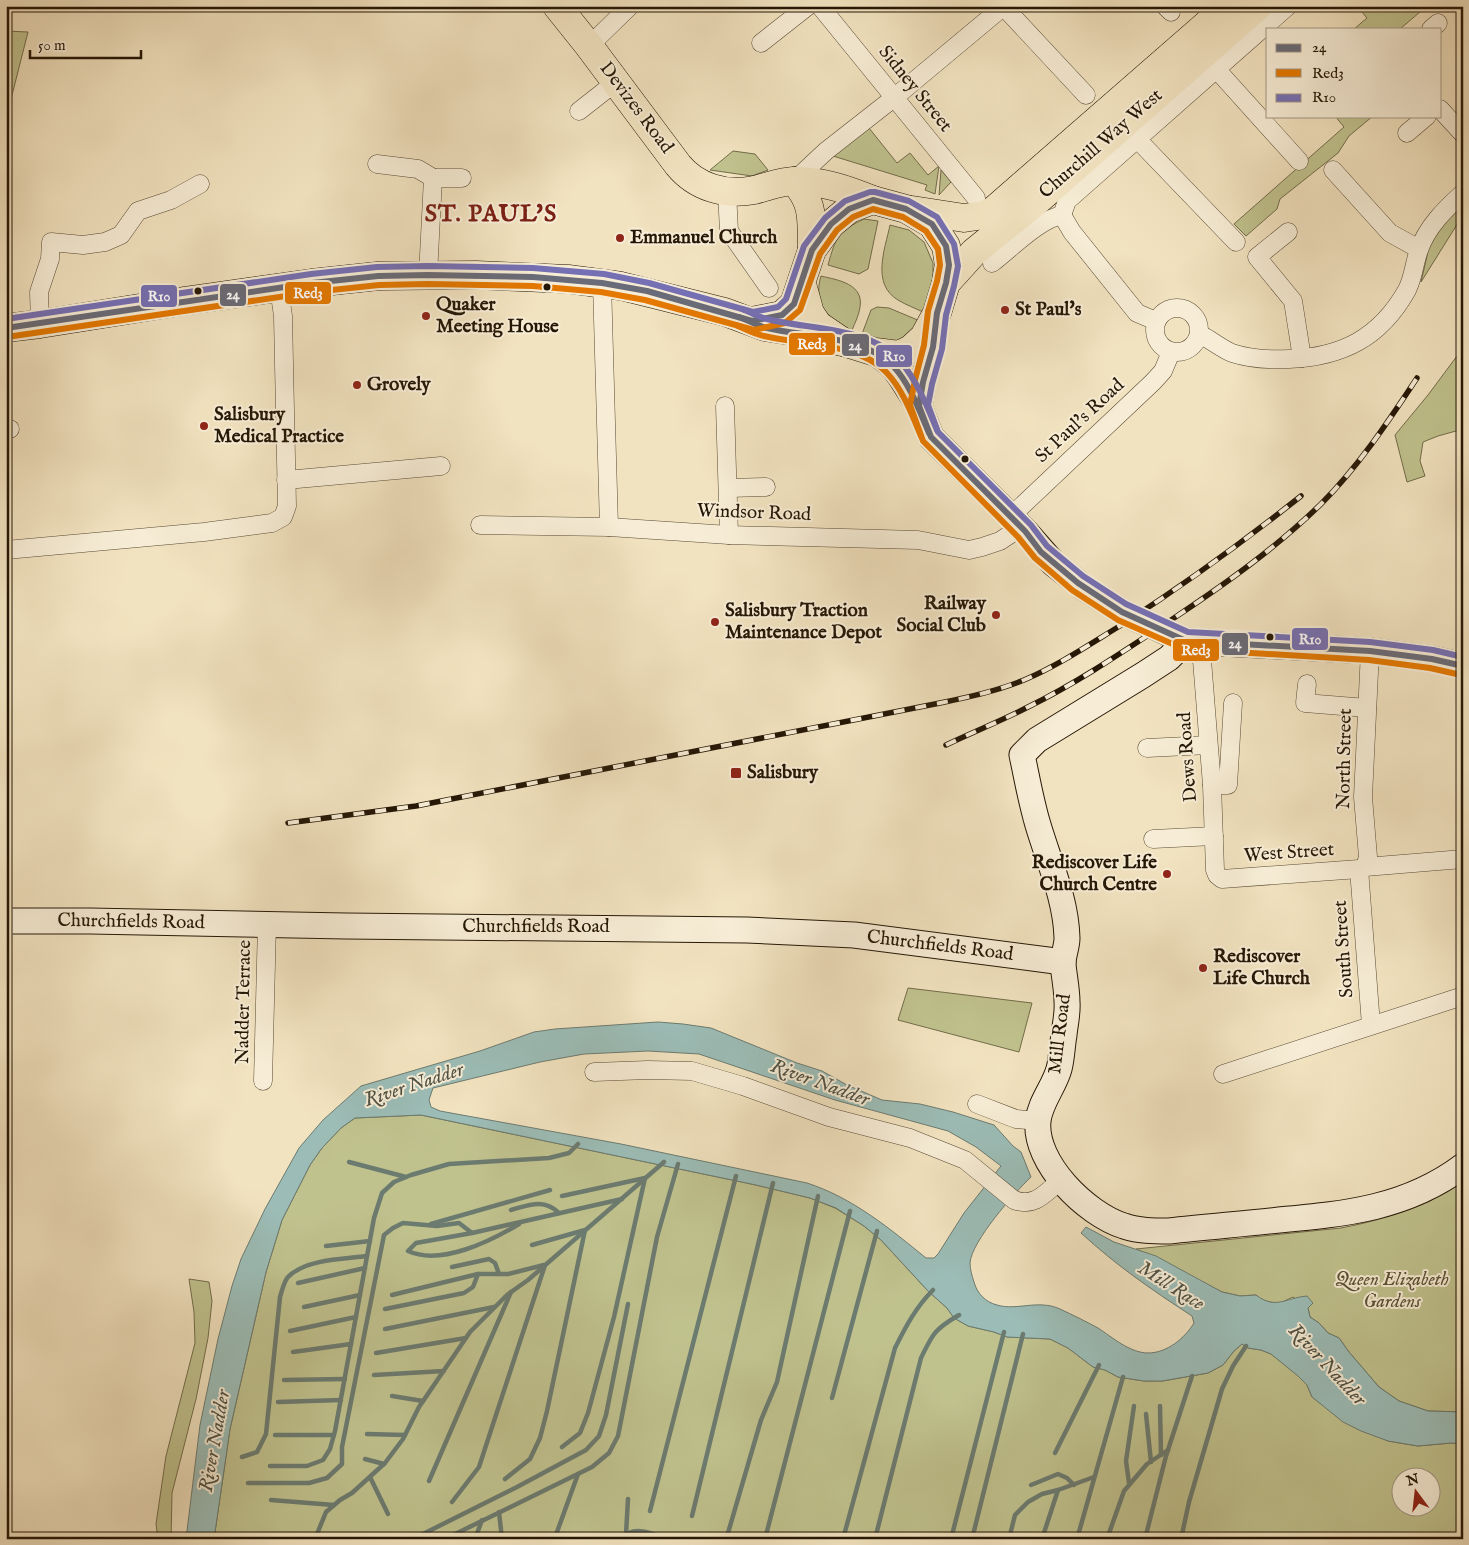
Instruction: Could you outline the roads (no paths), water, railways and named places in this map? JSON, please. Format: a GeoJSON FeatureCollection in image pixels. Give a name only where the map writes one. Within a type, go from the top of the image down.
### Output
{"type":"FeatureCollection","features":[{"type":"Feature","properties":{"kind":"main road","name":"Devizes Road"},"geometry":{"type":"LineString","coordinates":[[557,6],[687,175],[706,186],[727,192],[752,190],[794,181],[833,185],[873,200]]}},
{"type":"Feature","properties":{"kind":"main road","name":"Churchill Way West"},"geometry":{"type":"LineString","coordinates":[[906,209],[964,218],[984,215],[994,210],[1228,6]]}},
{"type":"Feature","properties":{"kind":"main road","name":"Churchill Way West"},"geometry":{"type":"LineString","coordinates":[[946,283],[974,252],[1038,200],[1258,6]]}},
{"type":"Feature","properties":{"kind":"main road"},"geometry":{"type":"LineString","coordinates":[[752,321],[782,315],[794,304],[802,284],[812,250],[810,206],[807,198],[794,181]]}},
{"type":"Feature","properties":{"kind":"main road"},"geometry":{"type":"LineString","coordinates":[[6,328],[279,288],[378,276],[428,274],[533,277],[602,283],[655,293],[724,312],[764,327],[843,342],[875,352],[899,355],[911,350],[924,337],[936,313],[946,283],[949,265],[946,246],[932,224],[906,209],[873,200],[849,209],[831,224],[812,250]]}},
{"type":"Feature","properties":{"kind":"main road"},"geometry":{"type":"LineString","coordinates":[[802,284],[810,312],[818,325],[843,342]]}},
{"type":"Feature","properties":{"kind":"street"},"geometry":{"type":"LineString","coordinates":[[589,46],[630,6]]}},
{"type":"Feature","properties":{"kind":"street"},"geometry":{"type":"LineString","coordinates":[[761,43],[808,6]]}},
{"type":"Feature","properties":{"kind":"street","name":"Sidney Street"},"geometry":{"type":"LineString","coordinates":[[820,6],[976,198]]}},
{"type":"Feature","properties":{"kind":"street"},"geometry":{"type":"LineString","coordinates":[[794,181],[826,151],[895,97],[1003,6],[1086,95]]}},
{"type":"Feature","properties":{"kind":"street"},"geometry":{"type":"LineString","coordinates":[[1062,215],[1067,201],[1288,6]]}},
{"type":"Feature","properties":{"kind":"street"},"geometry":{"type":"LineString","coordinates":[[1217,70],[1299,161]]}},
{"type":"Feature","properties":{"kind":"street"},"geometry":{"type":"LineString","coordinates":[[579,111],[616,82]]}},
{"type":"Feature","properties":{"kind":"street"},"geometry":{"type":"LineString","coordinates":[[1442,111],[1463,134]]}},
{"type":"Feature","properties":{"kind":"street"},"geometry":{"type":"LineString","coordinates":[[1407,133],[1425,118]]}},
{"type":"Feature","properties":{"kind":"street"},"geometry":{"type":"LineString","coordinates":[[1137,139],[1236,242]]}},
{"type":"Feature","properties":{"kind":"street"},"geometry":{"type":"LineString","coordinates":[[826,151],[825,165],[833,185]]}},
{"type":"Feature","properties":{"kind":"street"},"geometry":{"type":"LineString","coordinates":[[377,164],[418,169],[433,178],[462,178]]}},
{"type":"Feature","properties":{"kind":"street"},"geometry":{"type":"LineString","coordinates":[[1333,170],[1390,233],[1419,249]]}},
{"type":"Feature","properties":{"kind":"street"},"geometry":{"type":"LineString","coordinates":[[428,274],[433,178]]}},
{"type":"Feature","properties":{"kind":"street"},"geometry":{"type":"LineString","coordinates":[[40,324],[39,292],[50,259],[51,242],[83,245],[105,242],[121,235],[138,211],[171,200],[200,184]]}},
{"type":"Feature","properties":{"kind":"street"},"geometry":{"type":"LineString","coordinates":[[727,192],[729,231],[769,288]]}},
{"type":"Feature","properties":{"kind":"street"},"geometry":{"type":"LineString","coordinates":[[1199,334],[1231,353],[1269,360],[1330,354],[1352,345],[1383,323],[1414,276],[1419,249],[1432,225],[1446,208],[1463,193]]}},
{"type":"Feature","properties":{"kind":"street"},"geometry":{"type":"LineString","coordinates":[[992,263],[1042,223],[1053,216],[1062,215]]}},
{"type":"Feature","properties":{"kind":"street"},"geometry":{"type":"LineString","coordinates":[[1062,215],[1072,232],[1137,313],[1156,321]]}},
{"type":"Feature","properties":{"kind":"street"},"geometry":{"type":"LineString","coordinates":[[1288,232],[1257,258],[1293,301],[1302,358]]}},
{"type":"Feature","properties":{"kind":"street"},"geometry":{"type":"LineString","coordinates":[[602,283],[610,527]]}},
{"type":"Feature","properties":{"kind":"street"},"geometry":{"type":"LineString","coordinates":[[6,550],[204,532],[272,523],[283,517],[287,506],[283,316],[279,288]]}},
{"type":"Feature","properties":{"kind":"street"},"geometry":{"type":"LineString","coordinates":[[1180,308],[1193,314],[1199,327],[1197,341],[1192,347],[1179,353],[1165,350],[1157,340],[1154,327],[1156,321],[1166,310],[1180,308]]}},
{"type":"Feature","properties":{"kind":"street"},"geometry":{"type":"LineString","coordinates":[[919,406],[923,382],[933,347],[936,313]]}},
{"type":"Feature","properties":{"kind":"street"},"geometry":{"type":"LineString","coordinates":[[875,352],[892,365],[919,406],[931,437],[1054,564],[1122,612],[1186,641],[1370,651],[1425,658],[1463,666]]}},
{"type":"Feature","properties":{"kind":"street","name":"St Paul's Road"},"geometry":{"type":"LineString","coordinates":[[1015,522],[1153,382],[1163,371],[1171,352]]}},
{"type":"Feature","properties":{"kind":"street"},"geometry":{"type":"LineString","coordinates":[[725,406],[729,535]]}},
{"type":"Feature","properties":{"kind":"street"},"geometry":{"type":"LineString","coordinates":[[286,480],[441,466]]}},
{"type":"Feature","properties":{"kind":"street"},"geometry":{"type":"LineString","coordinates":[[729,488],[766,487]]}},
{"type":"Feature","properties":{"kind":"street","name":"Windsor Road"},"geometry":{"type":"LineString","coordinates":[[480,525],[610,527],[729,535],[918,540],[968,550],[1000,541],[1015,522]]}},
{"type":"Feature","properties":{"kind":"street","name":"Dews Road"},"geometry":{"type":"LineString","coordinates":[[1186,641],[1202,660],[1212,785],[1214,870],[1217,875]]}},
{"type":"Feature","properties":{"kind":"street","name":"Mill Road"},"geometry":{"type":"LineString","coordinates":[[1186,641],[1169,658],[1037,740],[1022,755],[1038,824],[1066,918],[1067,940],[1063,962],[1067,1003],[1060,1067],[1056,1080],[1040,1109],[1038,1121],[1041,1146],[1045,1157],[1061,1180],[1089,1207],[1110,1221],[1135,1229],[1169,1231],[1354,1212],[1404,1199],[1440,1181],[1463,1166]]}},
{"type":"Feature","properties":{"kind":"street","name":"North Street"},"geometry":{"type":"LineString","coordinates":[[1362,868],[1368,857],[1363,797],[1370,651]]}},
{"type":"Feature","properties":{"kind":"street"},"geometry":{"type":"LineString","coordinates":[[1307,684],[1305,703],[1367,708]]}},
{"type":"Feature","properties":{"kind":"street"},"geometry":{"type":"LineString","coordinates":[[1212,785],[1228,785],[1233,703]]}},
{"type":"Feature","properties":{"kind":"street"},"geometry":{"type":"LineString","coordinates":[[1147,748],[1208,745]]}},
{"type":"Feature","properties":{"kind":"street"},"geometry":{"type":"LineString","coordinates":[[1153,839],[1214,836]]}},
{"type":"Feature","properties":{"kind":"street","name":"West Street"},"geometry":{"type":"LineString","coordinates":[[1217,875],[1222,879],[1463,859]]}},
{"type":"Feature","properties":{"kind":"street","name":"South Street"},"geometry":{"type":"LineString","coordinates":[[1362,868],[1371,1025]]}},
{"type":"Feature","properties":{"kind":"street","name":"Churchfields Road"},"geometry":{"type":"LineString","coordinates":[[6,921],[90,920],[267,924],[667,928],[845,935],[1063,962]]}},
{"type":"Feature","properties":{"kind":"street","name":"Nadder Terrace"},"geometry":{"type":"LineString","coordinates":[[263,1081],[267,924]]}},
{"type":"Feature","properties":{"kind":"street"},"geometry":{"type":"LineString","coordinates":[[1223,1074],[1463,996]]}},
{"type":"Feature","properties":{"kind":"street"},"geometry":{"type":"LineString","coordinates":[[594,1072],[692,1071],[743,1086],[829,1117],[910,1138],[965,1160],[1014,1200],[1022,1203],[1029,1203],[1035,1200],[1061,1180]]}},
{"type":"Feature","properties":{"kind":"street"},"geometry":{"type":"LineString","coordinates":[[977,1104],[1016,1119],[1038,1121]]}},
{"type":"Feature","properties":{"kind":"water"},"geometry":{"type":"Polygon","coordinates":[[[658,1022],[711,1028],[797,1063],[822,1071],[847,1085],[882,1100],[920,1104],[994,1125],[1021,1152],[1031,1177],[995,1218],[972,1254],[970,1263],[975,1286],[985,1299],[993,1304],[1012,1307],[1052,1306],[1098,1328],[1122,1344],[1141,1352],[1155,1352],[1175,1344],[1194,1323],[1192,1316],[1135,1277],[1094,1245],[1081,1233],[1086,1227],[1114,1242],[1156,1256],[1222,1292],[1240,1296],[1256,1295],[1269,1302],[1281,1302],[1307,1296],[1313,1303],[1308,1308],[1310,1317],[1328,1333],[1339,1338],[1379,1387],[1399,1401],[1428,1411],[1463,1412],[1463,1444],[1451,1443],[1418,1446],[1388,1441],[1361,1431],[1343,1422],[1312,1397],[1307,1385],[1271,1354],[1248,1348],[1242,1344],[1223,1365],[1208,1373],[1162,1381],[1144,1381],[1118,1377],[1105,1370],[1093,1367],[1068,1348],[1050,1339],[1007,1337],[968,1326],[954,1318],[947,1308],[928,1291],[881,1240],[864,1226],[836,1208],[810,1198],[421,1115],[355,1118],[341,1128],[322,1148],[310,1165],[282,1220],[266,1272],[230,1429],[214,1539],[186,1539],[200,1425],[218,1339],[232,1286],[241,1259],[265,1209],[299,1148],[323,1120],[361,1086],[480,1051],[534,1032],[658,1022]],[[648,1051],[584,1054],[540,1062],[433,1088],[429,1100],[431,1107],[440,1111],[621,1144],[807,1183],[824,1189],[855,1205],[926,1258],[934,1258],[938,1254],[964,1213],[1001,1166],[976,1147],[948,1131],[835,1100],[699,1054],[648,1051]]]}},
{"type":"Feature","properties":{"kind":"waterway"},"geometry":{"type":"LineString","coordinates":[[270,1466],[307,1466],[323,1460],[330,1449],[335,1431],[374,1218],[382,1193],[394,1182],[449,1164],[549,1158],[569,1153],[578,1144]]}},
{"type":"Feature","properties":{"kind":"waterway"},"geometry":{"type":"LineString","coordinates":[[349,1162],[406,1177]]}},
{"type":"Feature","properties":{"kind":"waterway"},"geometry":{"type":"LineString","coordinates":[[315,1539],[326,1512],[352,1493],[385,1463],[403,1439],[419,1407],[470,1332],[507,1295],[528,1280],[664,1162]]}},
{"type":"Feature","properties":{"kind":"waterway"},"geometry":{"type":"LineString","coordinates":[[445,1539],[592,1467],[609,1453],[618,1436],[657,1237],[678,1164]]}},
{"type":"Feature","properties":{"kind":"waterway"},"geometry":{"type":"LineString","coordinates":[[650,1511],[736,1176]]}},
{"type":"Feature","properties":{"kind":"waterway"},"geometry":{"type":"LineString","coordinates":[[562,1196],[645,1178],[614,1317],[588,1413],[580,1433],[562,1447]]}},
{"type":"Feature","properties":{"kind":"waterway"},"geometry":{"type":"LineString","coordinates":[[692,1516],[773,1183]]}},
{"type":"Feature","properties":{"kind":"waterway"},"geometry":{"type":"LineString","coordinates":[[431,1224],[550,1190]]}},
{"type":"Feature","properties":{"kind":"waterway"},"geometry":{"type":"LineString","coordinates":[[728,1533],[761,1420],[777,1382],[818,1196]]}},
{"type":"Feature","properties":{"kind":"waterway"},"geometry":{"type":"LineString","coordinates":[[248,1483],[309,1483],[327,1478],[342,1464],[342,1447],[384,1235],[393,1228],[403,1223],[437,1226],[459,1223],[472,1233],[622,1199]]}},
{"type":"Feature","properties":{"kind":"waterway"},"geometry":{"type":"LineString","coordinates":[[511,1210],[542,1204],[553,1208],[559,1213]]}},
{"type":"Feature","properties":{"kind":"waterway"},"geometry":{"type":"LineString","coordinates":[[765,1539],[850,1211]]}},
{"type":"Feature","properties":{"kind":"waterway"},"geometry":{"type":"LineString","coordinates":[[472,1233],[416,1243],[408,1251],[421,1255],[450,1254],[494,1238],[519,1224]]}},
{"type":"Feature","properties":{"kind":"waterway"},"geometry":{"type":"LineString","coordinates":[[505,1479],[530,1459],[540,1438],[585,1230],[532,1245]]}},
{"type":"Feature","properties":{"kind":"waterway"},"geometry":{"type":"LineString","coordinates":[[832,1398],[877,1231]]}},
{"type":"Feature","properties":{"kind":"waterway"},"geometry":{"type":"LineString","coordinates":[[326,1246],[370,1241]]}},
{"type":"Feature","properties":{"kind":"waterway"},"geometry":{"type":"LineString","coordinates":[[242,1457],[257,1452],[266,1434],[280,1297],[286,1280],[297,1270],[316,1263],[367,1256]]}},
{"type":"Feature","properties":{"kind":"waterway"},"geometry":{"type":"LineString","coordinates":[[452,1267],[489,1259],[495,1263],[499,1274]]}},
{"type":"Feature","properties":{"kind":"waterway"},"geometry":{"type":"LineString","coordinates":[[385,1309],[464,1293],[473,1287],[478,1274],[508,1274],[544,1265]]}},
{"type":"Feature","properties":{"kind":"waterway"},"geometry":{"type":"LineString","coordinates":[[452,1502],[479,1467],[545,1265]]}},
{"type":"Feature","properties":{"kind":"waterway"},"geometry":{"type":"LineString","coordinates":[[298,1283],[365,1268]]}},
{"type":"Feature","properties":{"kind":"waterway"},"geometry":{"type":"LineString","coordinates":[[392,1295],[478,1274]]}},
{"type":"Feature","properties":{"kind":"waterway"},"geometry":{"type":"LineString","coordinates":[[843,1539],[895,1348],[921,1303],[933,1290]]}},
{"type":"Feature","properties":{"kind":"waterway"},"geometry":{"type":"LineString","coordinates":[[429,1481],[511,1292]]}},
{"type":"Feature","properties":{"kind":"waterway"},"geometry":{"type":"LineString","coordinates":[[304,1307],[360,1295]]}},
{"type":"Feature","properties":{"kind":"waterway"},"geometry":{"type":"LineString","coordinates":[[413,1539],[586,1450],[599,1436],[606,1415],[628,1304]]}},
{"type":"Feature","properties":{"kind":"waterway"},"geometry":{"type":"LineString","coordinates":[[385,1329],[494,1307]]}},
{"type":"Feature","properties":{"kind":"waterway"},"geometry":{"type":"LineString","coordinates":[[875,1539],[921,1358],[936,1332],[959,1315]]}},
{"type":"Feature","properties":{"kind":"waterway"},"geometry":{"type":"LineString","coordinates":[[290,1331],[356,1317]]}},
{"type":"Feature","properties":{"kind":"waterway"},"geometry":{"type":"LineString","coordinates":[[951,1539],[1004,1332]]}},
{"type":"Feature","properties":{"kind":"waterway"},"geometry":{"type":"LineString","coordinates":[[972,1539],[1023,1334]]}},
{"type":"Feature","properties":{"kind":"waterway"},"geometry":{"type":"LineString","coordinates":[[376,1353],[466,1338]]}},
{"type":"Feature","properties":{"kind":"waterway"},"geometry":{"type":"LineString","coordinates":[[293,1352],[351,1344]]}},
{"type":"Feature","properties":{"kind":"waterway"},"geometry":{"type":"LineString","coordinates":[[1181,1539],[1189,1502],[1222,1389],[1233,1366],[1246,1346]]}},
{"type":"Feature","properties":{"kind":"waterway"},"geometry":{"type":"LineString","coordinates":[[1055,1453],[1099,1365]]}},
{"type":"Feature","properties":{"kind":"waterway"},"geometry":{"type":"LineString","coordinates":[[374,1375],[444,1371]]}},
{"type":"Feature","properties":{"kind":"waterway"},"geometry":{"type":"LineString","coordinates":[[1145,1539],[1166,1456],[1192,1376]]}},
{"type":"Feature","properties":{"kind":"waterway"},"geometry":{"type":"LineString","coordinates":[[1077,1539],[1123,1377]]}},
{"type":"Feature","properties":{"kind":"waterway"},"geometry":{"type":"LineString","coordinates":[[284,1380],[345,1379]]}},
{"type":"Feature","properties":{"kind":"waterway"},"geometry":{"type":"LineString","coordinates":[[392,1396],[423,1401]]}},
{"type":"Feature","properties":{"kind":"waterway"},"geometry":{"type":"LineString","coordinates":[[278,1402],[341,1400]]}},
{"type":"Feature","properties":{"kind":"waterway"},"geometry":{"type":"LineString","coordinates":[[1129,1483],[1126,1461],[1134,1406]]}},
{"type":"Feature","properties":{"kind":"waterway"},"geometry":{"type":"LineString","coordinates":[[1160,1406],[1161,1455]]}},
{"type":"Feature","properties":{"kind":"waterway"},"geometry":{"type":"LineString","coordinates":[[1146,1414],[1151,1462]]}},
{"type":"Feature","properties":{"kind":"waterway"},"geometry":{"type":"LineString","coordinates":[[367,1434],[405,1435]]}},
{"type":"Feature","properties":{"kind":"waterway"},"geometry":{"type":"LineString","coordinates":[[275,1435],[334,1435]]}},
{"type":"Feature","properties":{"kind":"waterway"},"geometry":{"type":"LineString","coordinates":[[1107,1539],[1124,1491],[1147,1464],[1168,1450]]}},
{"type":"Feature","properties":{"kind":"waterway"},"geometry":{"type":"LineString","coordinates":[[365,1459],[384,1464]]}},
{"type":"Feature","properties":{"kind":"waterway"},"geometry":{"type":"LineString","coordinates":[[557,1532],[578,1474]]}},
{"type":"Feature","properties":{"kind":"waterway"},"geometry":{"type":"LineString","coordinates":[[1031,1485],[1058,1474],[1067,1478],[1074,1485]]}},
{"type":"Feature","properties":{"kind":"waterway"},"geometry":{"type":"LineString","coordinates":[[370,1477],[388,1514]]}},
{"type":"Feature","properties":{"kind":"waterway"},"geometry":{"type":"LineString","coordinates":[[1009,1539],[1015,1515],[1028,1502],[1042,1494],[1094,1477]]}},
{"type":"Feature","properties":{"kind":"waterway"},"geometry":{"type":"LineString","coordinates":[[1042,1539],[1058,1490]]}},
{"type":"Feature","properties":{"kind":"waterway"},"geometry":{"type":"LineString","coordinates":[[626,1534],[628,1499]]}},
{"type":"Feature","properties":{"kind":"waterway"},"geometry":{"type":"LineString","coordinates":[[271,1500],[334,1505]]}},
{"type":"Feature","properties":{"kind":"waterway"},"geometry":{"type":"LineString","coordinates":[[499,1512],[502,1539]]}},
{"type":"Feature","properties":{"kind":"waterway"},"geometry":{"type":"LineString","coordinates":[[475,1539],[482,1520]]}},
{"type":"Feature","properties":{"kind":"waterway"},"geometry":{"type":"LineString","coordinates":[[622,1539],[627,1534],[637,1531],[667,1539]]}},
{"type":"Feature","properties":{"kind":"waterway"},"geometry":{"type":"LineString","coordinates":[[269,1536],[315,1537]]}},
{"type":"Feature","properties":{"kind":"railway"},"geometry":{"type":"LineString","coordinates":[[946,745],[1018,712],[1084,676],[1231,579],[1304,520],[1335,490],[1384,427],[1417,378]]}},
{"type":"Feature","properties":{"kind":"railway"},"geometry":{"type":"LineString","coordinates":[[288,823],[416,806],[940,703],[1004,687],[1050,668],[1123,624],[1214,562],[1301,496]]}},
{"type":"Feature","properties":{"kind":"place","name":"Emmanuel Church"},"geometry":{"type":"Point","coordinates":[620,238]}},
{"type":"Feature","properties":{"kind":"place","name":"St Paul's"},"geometry":{"type":"Point","coordinates":[1005,310]}},
{"type":"Feature","properties":{"kind":"place","name":"Quaker Meeting House"},"geometry":{"type":"Point","coordinates":[426,316]}},
{"type":"Feature","properties":{"kind":"place","name":"Grovely"},"geometry":{"type":"Point","coordinates":[357,385]}},
{"type":"Feature","properties":{"kind":"place","name":"Salisbury Medical Practice"},"geometry":{"type":"Point","coordinates":[204,426]}},
{"type":"Feature","properties":{"kind":"place","name":"Railway Social Club"},"geometry":{"type":"Point","coordinates":[996,615]}},
{"type":"Feature","properties":{"kind":"place","name":"Salisbury Traction Maintenance Depot"},"geometry":{"type":"Point","coordinates":[715,622]}},
{"type":"Feature","properties":{"kind":"place","name":"Salisbury"},"geometry":{"type":"Point","coordinates":[736,773]}},
{"type":"Feature","properties":{"kind":"place","name":"Rediscover Life Church Centre"},"geometry":{"type":"Point","coordinates":[1167,874]}},
{"type":"Feature","properties":{"kind":"place","name":"Rediscover Life Church"},"geometry":{"type":"Point","coordinates":[1203,968]}},
{"type":"Feature","properties":{"kind":"district","name":"ST. PAUL'S"},"geometry":{"type":"Point","coordinates":[491,214]}},
{"type":"Feature","properties":{"kind":"water label","name":"River Nadder"},"geometry":{"type":"Point","coordinates":[820,1083]}},
{"type":"Feature","properties":{"kind":"water label","name":"River Nadder"},"geometry":{"type":"Point","coordinates":[414,1085]}},
{"type":"Feature","properties":{"kind":"water label","name":"Mill Race"},"geometry":{"type":"Point","coordinates":[1171,1286]}},
{"type":"Feature","properties":{"kind":"water label","name":"River Nadder"},"geometry":{"type":"Point","coordinates":[1327,1365]}},
{"type":"Feature","properties":{"kind":"water label","name":"River Nadder"},"geometry":{"type":"Point","coordinates":[215,1441]}},
{"type":"Feature","properties":{"kind":"park label","name":"Queen Elizabeth Gardens"},"geometry":{"type":"Point","coordinates":[1392,1291]}}]}
